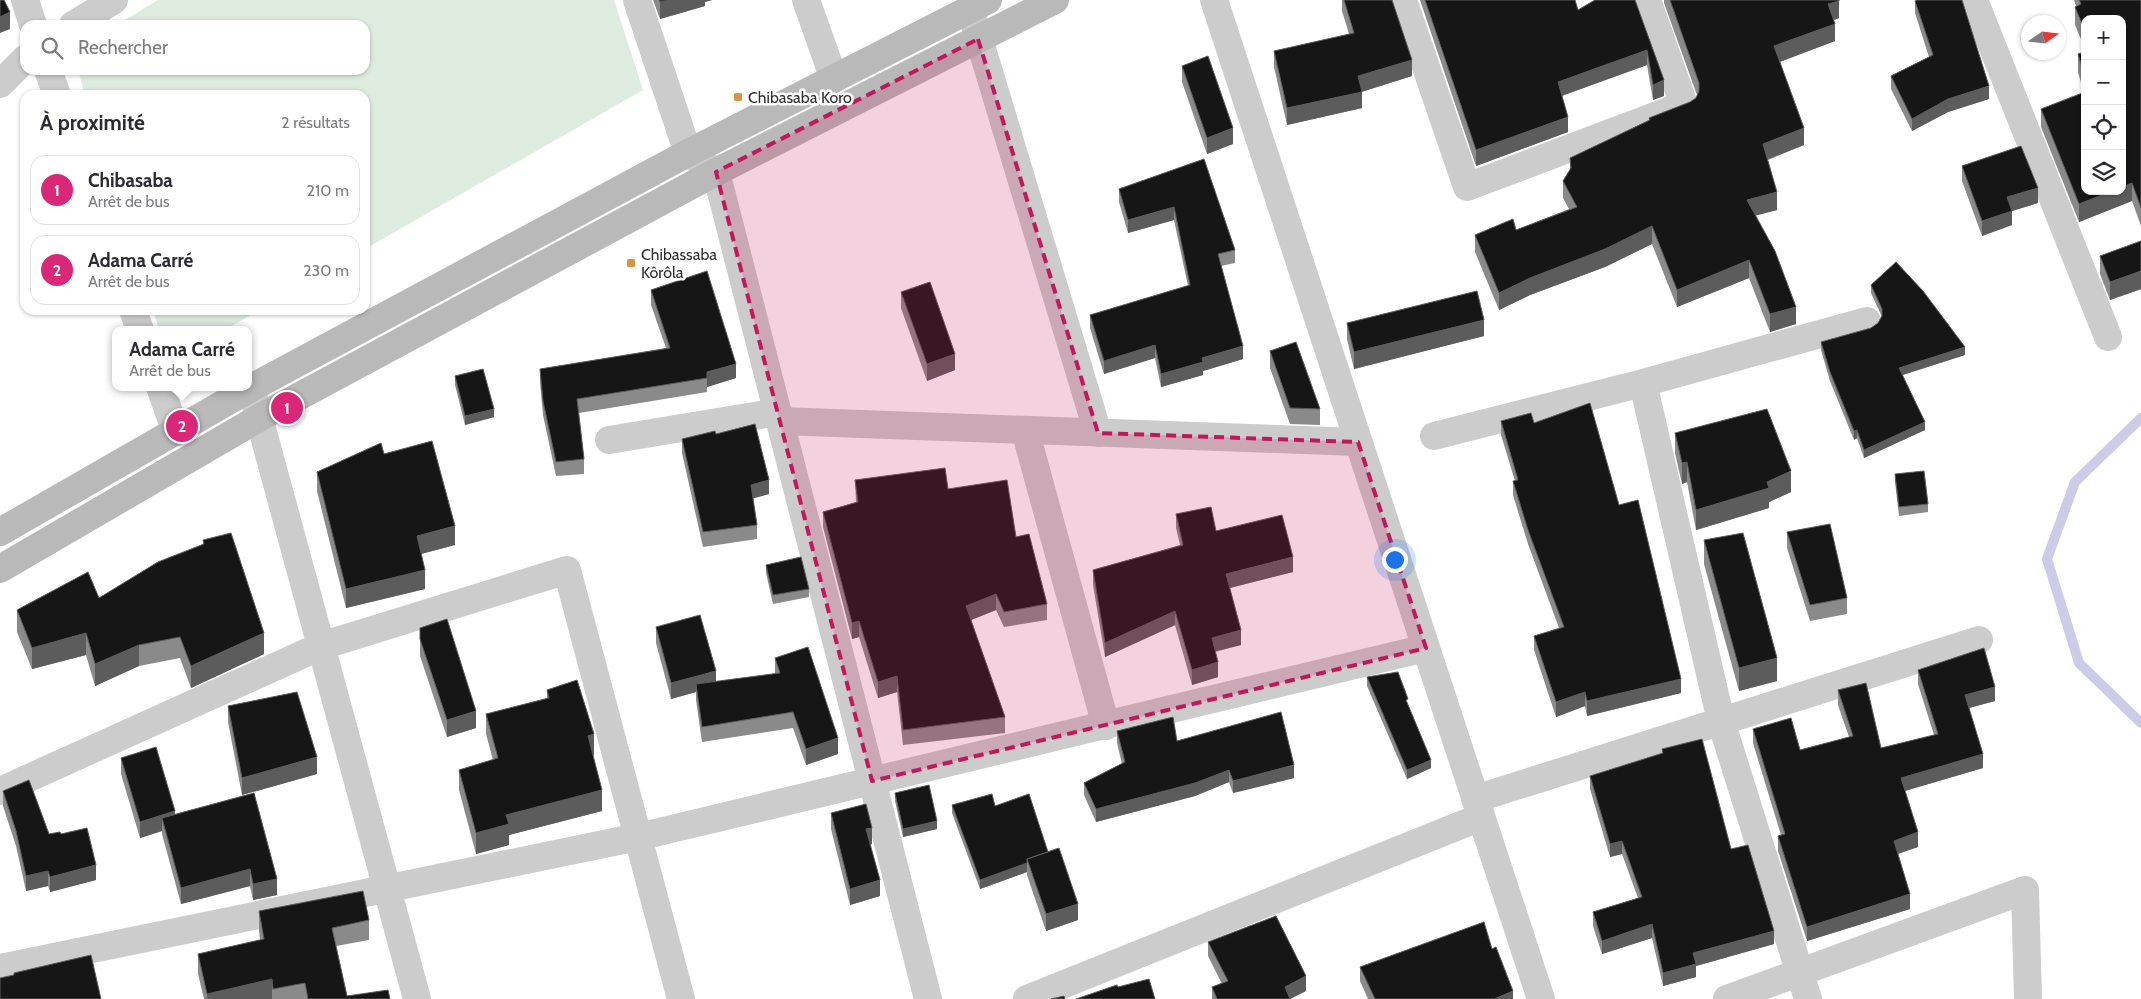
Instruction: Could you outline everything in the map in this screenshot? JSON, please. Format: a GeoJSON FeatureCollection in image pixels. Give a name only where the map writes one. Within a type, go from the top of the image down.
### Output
{"type":"FeatureCollection","features":[{"type":"Feature","properties":{"kind":"main road"},"geometry":{"type":"LineString","coordinates":[[0,569],[259,418],[716,172],[1055,0]]}},
{"type":"Feature","properties":{"kind":"main road"},"geometry":{"type":"LineString","coordinates":[[252,387],[688,153],[979,5]]}},
{"type":"Feature","properties":{"kind":"main road"},"geometry":{"type":"LineString","coordinates":[[0,532],[246,391]]}},
{"type":"Feature","properties":{"kind":"street"},"geometry":{"type":"LineString","coordinates":[[25,0],[31,20]]}},
{"type":"Feature","properties":{"kind":"street"},"geometry":{"type":"LineString","coordinates":[[81,20],[114,0]]}},
{"type":"Feature","properties":{"kind":"street"},"geometry":{"type":"LineString","coordinates":[[637,0],[688,153],[716,172],[928,999]]}},
{"type":"Feature","properties":{"kind":"street"},"geometry":{"type":"LineString","coordinates":[[806,0],[834,79]]}},
{"type":"Feature","properties":{"kind":"street"},"geometry":{"type":"LineString","coordinates":[[1214,0],[1541,999]]}},
{"type":"Feature","properties":{"kind":"street"},"geometry":{"type":"LineString","coordinates":[[1403,0],[1467,187],[1684,105],[1647,0]]}},
{"type":"Feature","properties":{"kind":"street"},"geometry":{"type":"LineString","coordinates":[[1974,0],[2108,337]]}},
{"type":"Feature","properties":{"kind":"street"},"geometry":{"type":"LineString","coordinates":[[979,5],[978,39],[1098,433]]}},
{"type":"Feature","properties":{"kind":"street"},"geometry":{"type":"LineString","coordinates":[[0,84],[20,64]]}},
{"type":"Feature","properties":{"kind":"street"},"geometry":{"type":"LineString","coordinates":[[50,75],[55,90]]}},
{"type":"Feature","properties":{"kind":"street"},"geometry":{"type":"LineString","coordinates":[[1434,436],[1643,383],[1867,321]]}},
{"type":"Feature","properties":{"kind":"street"},"geometry":{"type":"LineString","coordinates":[[1643,383],[1721,721],[1808,999]]}},
{"type":"Feature","properties":{"kind":"street"},"geometry":{"type":"LineString","coordinates":[[161,391],[176,432]]}},
{"type":"Feature","properties":{"kind":"street"},"geometry":{"type":"LineString","coordinates":[[252,391],[416,999]]}},
{"type":"Feature","properties":{"kind":"street"},"geometry":{"type":"LineString","coordinates":[[609,440],[779,417],[1025,430],[1358,442]]}},
{"type":"Feature","properties":{"kind":"street"},"geometry":{"type":"LineString","coordinates":[[1025,430],[1106,726]]}},
{"type":"Feature","properties":{"kind":"street"},"geometry":{"type":"LineString","coordinates":[[0,791],[321,646],[567,570],[681,999]]}},
{"type":"Feature","properties":{"kind":"street"},"geometry":{"type":"LineString","coordinates":[[1027,999],[1478,808],[1721,721],[1979,640]]}},
{"type":"Feature","properties":{"kind":"street"},"geometry":{"type":"LineString","coordinates":[[0,968],[638,837],[1426,648]]}},
{"type":"Feature","properties":{"kind":"street"},"geometry":{"type":"LineString","coordinates":[[1726,999],[2025,890],[2028,999]]}},
{"type":"Feature","properties":{"kind":"highlighted area"},"geometry":{"type":"Polygon","coordinates":[[[978,39],[1098,433],[1358,442],[1426,648],[872,781],[716,172],[978,39]]]}},
{"type":"Feature","properties":{"kind":"shaded area"},"geometry":{"type":"Polygon","coordinates":[[[158,0],[614,0],[643,90],[370,246],[370,90],[84,90],[79,75],[370,75],[370,20],[125,20],[158,0]]]}},
{"type":"Feature","properties":{"kind":"shaded area"},"geometry":{"type":"Polygon","coordinates":[[[154,315],[250,315],[232,326],[158,326],[154,315]]]}},
{"type":"Feature","properties":{"kind":"building"},"geometry":{"type":"Polygon","coordinates":[[[0,0],[4,0],[10,12],[0,17],[0,0]]]}},
{"type":"Feature","properties":{"kind":"building"},"geometry":{"type":"Polygon","coordinates":[[[1344,0],[1392,0],[1412,60],[1358,76],[1362,92],[1287,108],[1274,51],[1354,33],[1344,0]]]}},
{"type":"Feature","properties":{"kind":"building"},"geometry":{"type":"Polygon","coordinates":[[[1425,0],[1575,0],[1578,10],[1595,0],[1635,0],[1664,80],[1653,85],[1647,50],[1558,82],[1568,117],[1476,150],[1425,0]]]}},
{"type":"Feature","properties":{"kind":"building"},"geometry":{"type":"Polygon","coordinates":[[[1670,0],[1839,0],[1828,4],[1835,24],[1774,46],[1804,128],[1763,144],[1777,192],[1747,200],[1775,251],[1796,307],[1770,314],[1749,260],[1677,290],[1652,226],[1605,249],[1530,278],[1499,293],[1475,235],[1513,219],[1516,230],[1577,207],[1563,181],[1571,168],[1570,158],[1650,120],[1649,118],[1696,98],[1699,91],[1699,83],[1670,0]]]}},
{"type":"Feature","properties":{"kind":"building"},"geometry":{"type":"Polygon","coordinates":[[[1962,0],[1989,86],[1948,99],[1912,119],[1891,76],[1933,55],[1915,1],[1962,0]]]}},
{"type":"Feature","properties":{"kind":"building"},"geometry":{"type":"Polygon","coordinates":[[[2079,0],[2141,0],[2141,208],[2132,183],[2126,185],[2126,15],[2081,15],[2081,21],[2075,7],[2081,4],[2079,0]]]}},
{"type":"Feature","properties":{"kind":"building"},"geometry":{"type":"Polygon","coordinates":[[[2081,53],[2081,64],[2078,54],[2081,53]]]}},
{"type":"Feature","properties":{"kind":"building"},"geometry":{"type":"Polygon","coordinates":[[[1208,56],[1233,128],[1207,138],[1182,66],[1208,56]]]}},
{"type":"Feature","properties":{"kind":"building"},"geometry":{"type":"Polygon","coordinates":[[[2081,94],[2081,195],[2102,195],[2079,204],[2041,109],[2081,94]]]}},
{"type":"Feature","properties":{"kind":"building"},"geometry":{"type":"Polygon","coordinates":[[[2021,146],[2038,188],[2007,197],[2012,211],[1982,221],[1962,166],[2021,146]]]}},
{"type":"Feature","properties":{"kind":"building"},"geometry":{"type":"Polygon","coordinates":[[[1204,159],[1235,250],[1218,254],[1243,346],[1202,358],[1203,362],[1161,374],[1155,345],[1104,361],[1090,315],[1190,285],[1174,207],[1128,220],[1119,189],[1204,159]]]}},
{"type":"Feature","properties":{"kind":"building"},"geometry":{"type":"Polygon","coordinates":[[[2141,241],[2141,271],[2110,282],[2100,256],[2141,241]]]}},
{"type":"Feature","properties":{"kind":"building"},"geometry":{"type":"Polygon","coordinates":[[[1896,262],[1923,291],[1965,347],[1899,368],[1925,422],[1864,450],[1857,430],[1854,431],[1830,372],[1821,342],[1871,328],[1878,323],[1882,316],[1882,309],[1871,285],[1896,262]]]}},
{"type":"Feature","properties":{"kind":"building"},"geometry":{"type":"Polygon","coordinates":[[[707,271],[736,364],[707,372],[707,378],[577,399],[584,459],[556,462],[543,401],[540,369],[670,348],[651,290],[707,271]]]}},
{"type":"Feature","properties":{"kind":"building"},"geometry":{"type":"Polygon","coordinates":[[[930,282],[955,354],[927,364],[901,292],[930,282]]]}},
{"type":"Feature","properties":{"kind":"building"},"geometry":{"type":"Polygon","coordinates":[[[1477,291],[1484,320],[1354,352],[1347,323],[1477,291]]]}},
{"type":"Feature","properties":{"kind":"building"},"geometry":{"type":"Polygon","coordinates":[[[1296,342],[1320,409],[1290,408],[1270,351],[1296,342]]]}},
{"type":"Feature","properties":{"kind":"building"},"geometry":{"type":"Polygon","coordinates":[[[483,369],[494,409],[465,416],[455,376],[483,369]]]}},
{"type":"Feature","properties":{"kind":"building"},"geometry":{"type":"Polygon","coordinates":[[[1590,403],[1619,505],[1638,500],[1681,679],[1587,701],[1585,692],[1556,702],[1534,636],[1564,627],[1528,530],[1513,481],[1518,480],[1501,421],[1531,413],[1534,423],[1590,403]]]}},
{"type":"Feature","properties":{"kind":"building"},"geometry":{"type":"Polygon","coordinates":[[[1767,409],[1791,471],[1767,482],[1769,488],[1696,510],[1687,462],[1682,463],[1675,433],[1767,409]]]}},
{"type":"Feature","properties":{"kind":"building"},"geometry":{"type":"Polygon","coordinates":[[[755,424],[769,480],[751,485],[757,525],[703,532],[682,439],[715,431],[716,434],[755,424]]]}},
{"type":"Feature","properties":{"kind":"building"},"geometry":{"type":"Polygon","coordinates":[[[432,441],[455,526],[417,536],[425,570],[346,589],[317,472],[381,443],[384,454],[432,441]]]}},
{"type":"Feature","properties":{"kind":"building"},"geometry":{"type":"Polygon","coordinates":[[[945,468],[948,489],[1007,480],[1016,537],[1029,534],[1047,604],[1004,612],[996,594],[966,606],[1005,717],[903,730],[897,676],[878,682],[859,621],[852,623],[823,512],[858,502],[855,480],[945,468]]]}},
{"type":"Feature","properties":{"kind":"building"},"geometry":{"type":"Polygon","coordinates":[[[1924,471],[1928,504],[1899,507],[1895,474],[1924,471]]]}},
{"type":"Feature","properties":{"kind":"building"},"geometry":{"type":"Polygon","coordinates":[[[1211,507],[1216,531],[1282,515],[1293,557],[1226,574],[1241,630],[1212,638],[1218,662],[1192,670],[1175,611],[1105,643],[1093,570],[1183,545],[1176,514],[1211,507]]]}},
{"type":"Feature","properties":{"kind":"building"},"geometry":{"type":"Polygon","coordinates":[[[1830,524],[1847,598],[1810,605],[1787,532],[1830,524]]]}},
{"type":"Feature","properties":{"kind":"building"},"geometry":{"type":"Polygon","coordinates":[[[231,533],[264,633],[191,666],[180,637],[139,645],[95,664],[86,633],[32,648],[17,610],[88,572],[99,598],[158,562],[204,544],[203,540],[231,533]]]}},
{"type":"Feature","properties":{"kind":"building"},"geometry":{"type":"Polygon","coordinates":[[[1743,533],[1777,658],[1739,668],[1704,540],[1743,533]]]}},
{"type":"Feature","properties":{"kind":"building"},"geometry":{"type":"Polygon","coordinates":[[[801,557],[809,589],[773,595],[766,565],[801,557]]]}},
{"type":"Feature","properties":{"kind":"building"},"geometry":{"type":"Polygon","coordinates":[[[700,615],[716,671],[671,683],[656,627],[700,615]]]}},
{"type":"Feature","properties":{"kind":"building"},"geometry":{"type":"Polygon","coordinates":[[[447,619],[476,711],[447,720],[420,639],[420,628],[447,619]]]}},
{"type":"Feature","properties":{"kind":"building"},"geometry":{"type":"Polygon","coordinates":[[[808,647],[838,738],[806,749],[793,712],[702,727],[696,684],[780,673],[775,658],[808,647]]]}},
{"type":"Feature","properties":{"kind":"building"},"geometry":{"type":"Polygon","coordinates":[[[1984,648],[1995,687],[1965,695],[1983,754],[1901,778],[1918,832],[1894,841],[1910,894],[1807,927],[1778,836],[1785,834],[1753,729],[1791,718],[1800,750],[1853,736],[1838,690],[1866,683],[1881,748],[1938,734],[1918,670],[1984,648]]]}},
{"type":"Feature","properties":{"kind":"building"},"geometry":{"type":"Polygon","coordinates":[[[1398,672],[1408,699],[1406,700],[1431,760],[1407,770],[1367,677],[1398,672]]]}},
{"type":"Feature","properties":{"kind":"building"},"geometry":{"type":"Polygon","coordinates":[[[577,680],[594,734],[588,736],[602,790],[506,815],[509,824],[476,833],[459,770],[498,758],[486,714],[549,698],[547,690],[577,680]]]}},
{"type":"Feature","properties":{"kind":"building"},"geometry":{"type":"Polygon","coordinates":[[[297,692],[317,757],[242,778],[228,706],[297,692]]]}},
{"type":"Feature","properties":{"kind":"building"},"geometry":{"type":"Polygon","coordinates":[[[1281,712],[1294,765],[1233,781],[1229,770],[1195,783],[1096,809],[1084,783],[1125,762],[1117,731],[1173,717],[1177,741],[1281,712]]]}},
{"type":"Feature","properties":{"kind":"building"},"geometry":{"type":"Polygon","coordinates":[[[1702,739],[1731,849],[1748,845],[1774,931],[1693,953],[1696,964],[1663,973],[1652,924],[1602,941],[1593,912],[1642,897],[1622,841],[1610,844],[1590,776],[1663,753],[1662,749],[1702,739]]]}},
{"type":"Feature","properties":{"kind":"building"},"geometry":{"type":"Polygon","coordinates":[[[156,747],[175,811],[140,822],[121,758],[156,747]]]}},
{"type":"Feature","properties":{"kind":"building"},"geometry":{"type":"Polygon","coordinates":[[[29,780],[49,834],[60,832],[61,834],[87,828],[96,865],[50,877],[48,871],[26,876],[16,831],[3,791],[29,780]]]}},
{"type":"Feature","properties":{"kind":"building"},"geometry":{"type":"Polygon","coordinates":[[[929,785],[937,821],[903,829],[895,793],[929,785]]]}},
{"type":"Feature","properties":{"kind":"building"},"geometry":{"type":"Polygon","coordinates":[[[254,793],[277,879],[253,884],[250,869],[181,888],[162,818],[254,793]]]}},
{"type":"Feature","properties":{"kind":"building"},"geometry":{"type":"Polygon","coordinates":[[[992,794],[995,806],[1029,794],[1048,852],[1027,859],[1027,863],[980,880],[952,805],[992,794]]]}},
{"type":"Feature","properties":{"kind":"building"},"geometry":{"type":"Polygon","coordinates":[[[866,804],[872,828],[866,829],[880,880],[850,889],[831,813],[866,804]]]}},
{"type":"Feature","properties":{"kind":"building"},"geometry":{"type":"Polygon","coordinates":[[[1059,848],[1078,904],[1046,914],[1027,859],[1059,848]]]}},
{"type":"Feature","properties":{"kind":"building"},"geometry":{"type":"Polygon","coordinates":[[[363,891],[369,920],[332,928],[347,996],[388,990],[390,999],[308,999],[305,983],[273,989],[272,979],[207,994],[198,954],[264,939],[259,911],[363,891]]]}},
{"type":"Feature","properties":{"kind":"building"},"geometry":{"type":"Polygon","coordinates":[[[1276,916],[1306,976],[1285,987],[1290,999],[1217,999],[1212,987],[1228,981],[1208,942],[1276,916]]]}},
{"type":"Feature","properties":{"kind":"building"},"geometry":{"type":"Polygon","coordinates":[[[1484,922],[1492,949],[1496,947],[1513,991],[1494,999],[1375,999],[1360,967],[1484,922]]]}},
{"type":"Feature","properties":{"kind":"building"},"geometry":{"type":"Polygon","coordinates":[[[91,955],[101,999],[0,999],[0,978],[91,955]]]}},
{"type":"Feature","properties":{"kind":"building"},"geometry":{"type":"Polygon","coordinates":[[[1149,979],[1155,999],[1076,999],[1117,985],[1118,987],[1149,979]]]}},
{"type":"Feature","properties":{"kind":"building"},"geometry":{"type":"Polygon","coordinates":[[[1064,996],[1065,999],[1051,999],[1064,996]]]}},
{"type":"Feature","properties":{"kind":"waterway"},"geometry":{"type":"LineString","coordinates":[[2141,418],[2075,482],[2047,559],[2079,663],[2141,723]]}},
{"type":"Feature","properties":{"kind":"place","name":"Chibasaba Koro"},"geometry":{"type":"Point","coordinates":[738,97]}},
{"type":"Feature","properties":{"kind":"place","name":"Chibassaba Kôrôla"},"geometry":{"type":"Point","coordinates":[631,263]}},
{"type":"Feature","properties":{"kind":"place","name":"Chibasaba"},"geometry":{"type":"Point","coordinates":[287,408]}},
{"type":"Feature","properties":{"kind":"place","name":"Adama Carré"},"geometry":{"type":"Point","coordinates":[182,426]}}]}
